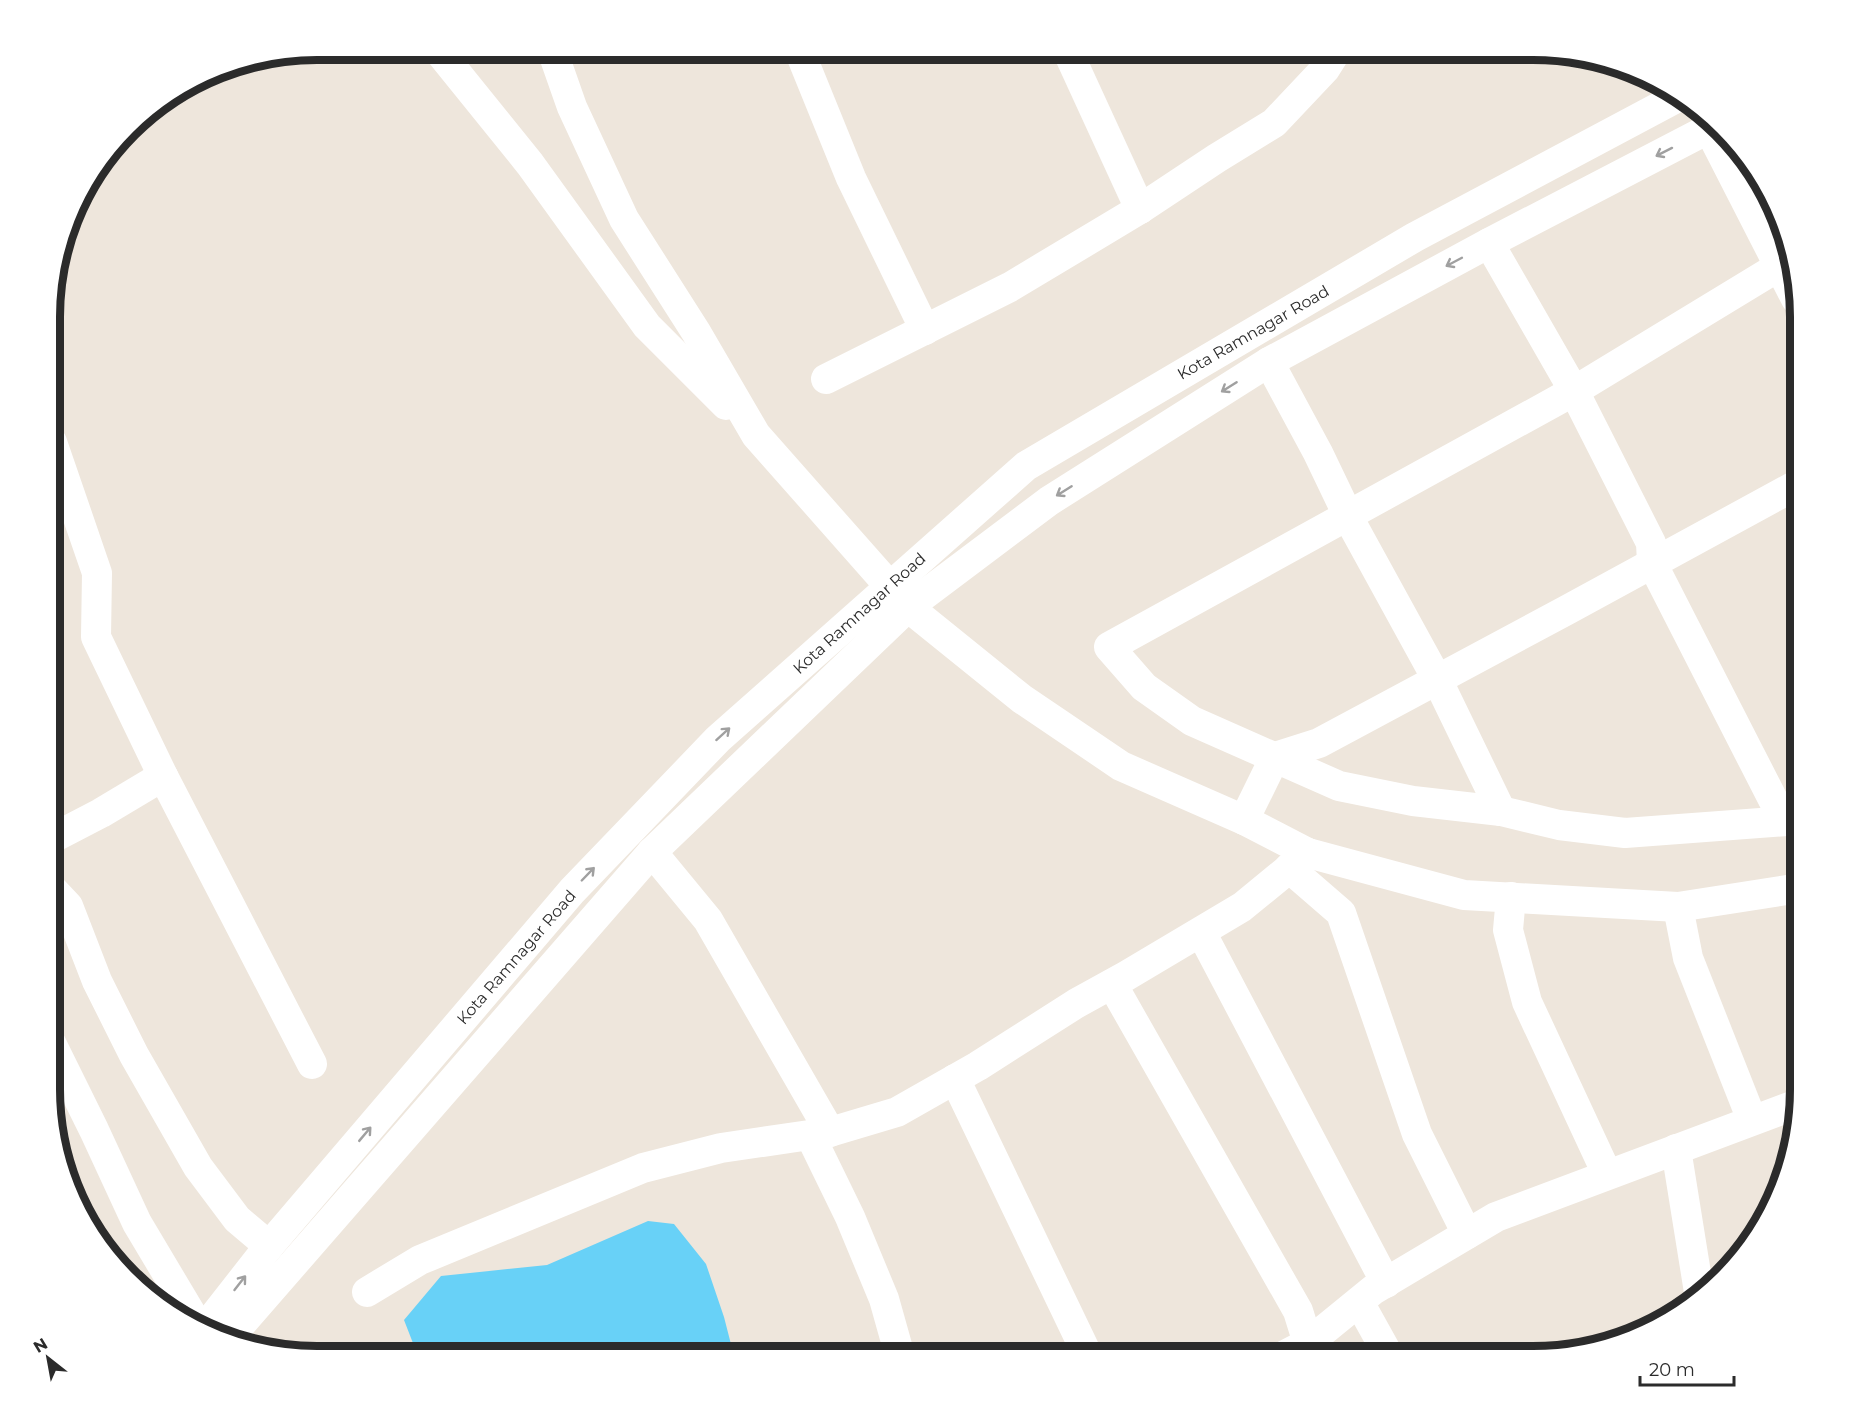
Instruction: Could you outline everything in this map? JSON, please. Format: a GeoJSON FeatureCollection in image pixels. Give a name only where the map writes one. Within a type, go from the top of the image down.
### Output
{"type":"FeatureCollection","features":[{"type":"Feature","properties":{"kind":"street"},"geometry":{"type":"LineString","coordinates":[[446,60],[530,165],[647,326],[756,435],[899,597],[1022,699],[1121,766],[1244,820],[1299,860],[1341,914],[1417,1134],[1467,1234]]}},
{"type":"Feature","properties":{"kind":"street"},"geometry":{"type":"LineString","coordinates":[[556,60],[572,107],[624,219],[696,332],[756,435]]}},
{"type":"Feature","properties":{"kind":"street"},"geometry":{"type":"LineString","coordinates":[[809,60],[851,178],[925,330]]}},
{"type":"Feature","properties":{"kind":"street"},"geometry":{"type":"LineString","coordinates":[[1072,60],[1140,209]]}},
{"type":"Feature","properties":{"kind":"street"},"geometry":{"type":"LineString","coordinates":[[826,380],[1010,288],[1140,209],[1274,123],[1325,69],[1330,60]]}},
{"type":"Feature","properties":{"kind":"street","name":"Kota Ramnagar Road"},"geometry":{"type":"LineString","coordinates":[[228,1329],[269,1246],[572,891],[718,739],[899,597],[1026,466],[1415,237],[1672,100]]}},
{"type":"Feature","properties":{"kind":"street"},"geometry":{"type":"LineString","coordinates":[[230,1330],[652,852],[899,597],[1269,362],[1489,243],[1708,129]]}},
{"type":"Feature","properties":{"kind":"street"},"geometry":{"type":"LineString","coordinates":[[1719,139],[1788,285]]}},
{"type":"Feature","properties":{"kind":"street"},"geometry":{"type":"LineString","coordinates":[[1489,243],[1574,391],[1651,543],[1653,563],[1790,816]]}},
{"type":"Feature","properties":{"kind":"street"},"geometry":{"type":"LineString","coordinates":[[1778,267],[1574,391],[1109,646],[1144,687],[1192,722],[1339,786],[1413,801],[1501,811],[1559,825],[1625,833],[1790,820]]}},
{"type":"Feature","properties":{"kind":"street"},"geometry":{"type":"LineString","coordinates":[[1269,362],[1348,515],[1437,679],[1501,811]]}},
{"type":"Feature","properties":{"kind":"street"},"geometry":{"type":"LineString","coordinates":[[60,468],[97,573],[96,637],[163,776],[312,1064]]}},
{"type":"Feature","properties":{"kind":"street"},"geometry":{"type":"LineString","coordinates":[[1244,820],[1275,757],[1319,742],[1790,488]]}},
{"type":"Feature","properties":{"kind":"street"},"geometry":{"type":"LineString","coordinates":[[60,834],[163,776]]}},
{"type":"Feature","properties":{"kind":"street"},"geometry":{"type":"LineString","coordinates":[[652,852],[708,920],[820,1134],[850,1217],[884,1299],[897,1346]]}},
{"type":"Feature","properties":{"kind":"street"},"geometry":{"type":"LineString","coordinates":[[367,1292],[420,1260],[643,1168],[721,1148],[820,1134],[897,1112],[1242,907],[1299,860],[1363,868],[1464,895],[1678,907],[1790,890]]}},
{"type":"Feature","properties":{"kind":"street"},"geometry":{"type":"LineString","coordinates":[[1341,914],[1363,868]]}},
{"type":"Feature","properties":{"kind":"street"},"geometry":{"type":"LineString","coordinates":[[1511,897],[1508,930],[1527,1002],[1607,1174]]}},
{"type":"Feature","properties":{"kind":"street"},"geometry":{"type":"LineString","coordinates":[[60,898],[68,906],[97,981],[129,1045],[198,1167],[237,1219],[269,1246]]}},
{"type":"Feature","properties":{"kind":"street"},"geometry":{"type":"LineString","coordinates":[[1678,907],[1688,958],[1752,1120]]}},
{"type":"Feature","properties":{"kind":"street"},"geometry":{"type":"LineString","coordinates":[[1202,932],[1386,1283]]}},
{"type":"Feature","properties":{"kind":"street"},"geometry":{"type":"LineString","coordinates":[[1112,984],[1298,1311],[1301,1346]]}},
{"type":"Feature","properties":{"kind":"street"},"geometry":{"type":"LineString","coordinates":[[60,1061],[137,1223],[192,1313]]}},
{"type":"Feature","properties":{"kind":"street"},"geometry":{"type":"LineString","coordinates":[[954,1079],[1083,1346]]}},
{"type":"Feature","properties":{"kind":"street"},"geometry":{"type":"LineString","coordinates":[[1308,1346],[1359,1302],[1386,1283],[1496,1217],[1789,1107]]}},
{"type":"Feature","properties":{"kind":"street"},"geometry":{"type":"LineString","coordinates":[[1676,1149],[1698,1285]]}},
{"type":"Feature","properties":{"kind":"street"},"geometry":{"type":"LineString","coordinates":[[1359,1302],[1383,1346]]}},
{"type":"Feature","properties":{"kind":"water"},"geometry":{"type":"Polygon","coordinates":[[[648,1221],[674,1224],[706,1264],[731,1346],[414,1346],[404,1320],[441,1276],[547,1265],[648,1221]]]}}]}
